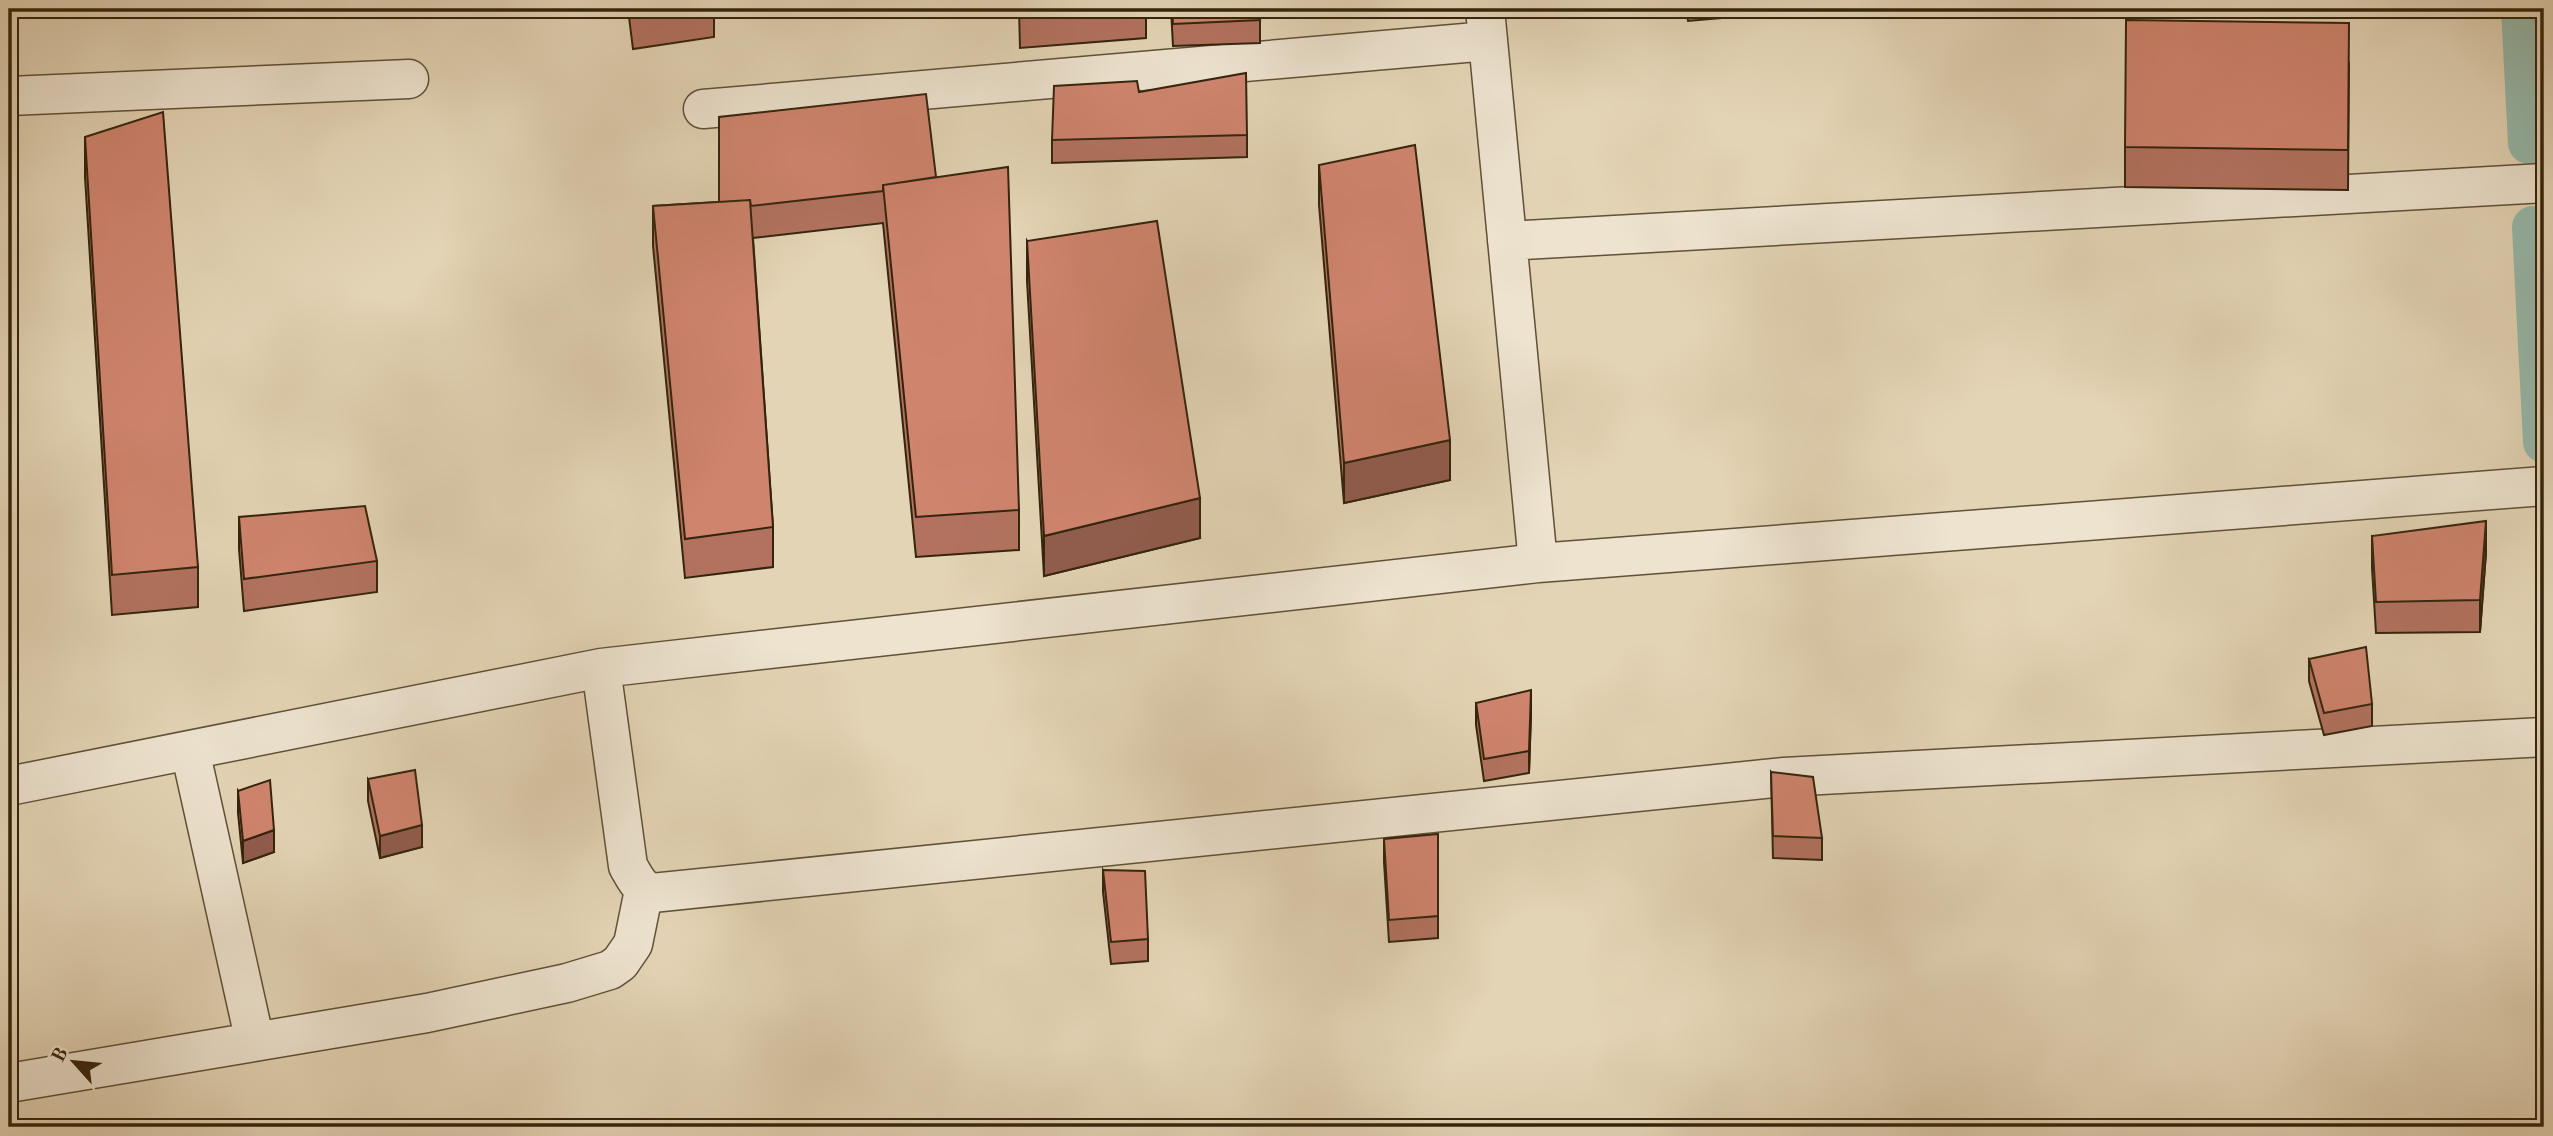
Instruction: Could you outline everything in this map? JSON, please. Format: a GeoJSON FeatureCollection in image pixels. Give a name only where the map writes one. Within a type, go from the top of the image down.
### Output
{"type":"FeatureCollection","features":[{"type":"Feature","properties":{"kind":"street"},"geometry":{"type":"LineString","coordinates":[[703,109],[1487,25],[1538,563]]}},
{"type":"Feature","properties":{"kind":"street"},"geometry":{"type":"LineString","coordinates":[[9,96],[409,79]]}},
{"type":"Feature","properties":{"kind":"street"},"geometry":{"type":"LineString","coordinates":[[1507,241],[2544,183]]}},
{"type":"Feature","properties":{"kind":"street"},"geometry":{"type":"LineString","coordinates":[[9,786],[601,667],[1538,563],[2544,486]]}},
{"type":"Feature","properties":{"kind":"street"},"geometry":{"type":"LineString","coordinates":[[601,667],[628,866],[644,890],[652,893],[1784,777],[2544,737]]}},
{"type":"Feature","properties":{"kind":"street"},"geometry":{"type":"LineString","coordinates":[[190,750],[255,1042]]}},
{"type":"Feature","properties":{"kind":"street"},"geometry":{"type":"LineString","coordinates":[[9,1083],[427,1013],[567,983],[610,970],[627,955],[633,944],[644,890]]}},
{"type":"Feature","properties":{"kind":"building"},"geometry":{"type":"Polygon","coordinates":[[[1172,9],[1257,9],[1260,20],[1173,24],[1172,9]]]}},
{"type":"Feature","properties":{"kind":"building"},"geometry":{"type":"Polygon","coordinates":[[[2126,20],[2349,23],[2348,150],[2125,147],[2126,20]]]}},
{"type":"Feature","properties":{"kind":"building"},"geometry":{"type":"Polygon","coordinates":[[[1246,73],[1247,135],[1052,140],[1054,86],[1137,81],[1139,92],[1246,73]]]}},
{"type":"Feature","properties":{"kind":"building"},"geometry":{"type":"Polygon","coordinates":[[[926,94],[936,177],[883,185],[883,191],[751,206],[750,200],[719,202],[719,117],[926,94]]]}},
{"type":"Feature","properties":{"kind":"building"},"geometry":{"type":"Polygon","coordinates":[[[163,112],[198,567],[112,575],[85,137],[163,112]]]}},
{"type":"Feature","properties":{"kind":"building"},"geometry":{"type":"Polygon","coordinates":[[[1415,145],[1450,440],[1344,463],[1319,165],[1415,145]]]}},
{"type":"Feature","properties":{"kind":"building"},"geometry":{"type":"Polygon","coordinates":[[[1008,167],[1019,510],[916,517],[883,185],[1008,167]]]}},
{"type":"Feature","properties":{"kind":"building"},"geometry":{"type":"Polygon","coordinates":[[[750,200],[773,527],[685,539],[653,206],[750,200]]]}},
{"type":"Feature","properties":{"kind":"building"},"geometry":{"type":"Polygon","coordinates":[[[1157,221],[1200,498],[1044,536],[1027,241],[1157,221]]]}},
{"type":"Feature","properties":{"kind":"building"},"geometry":{"type":"Polygon","coordinates":[[[365,506],[377,561],[244,579],[239,517],[365,506]]]}},
{"type":"Feature","properties":{"kind":"building"},"geometry":{"type":"Polygon","coordinates":[[[2486,521],[2480,600],[2376,602],[2372,536],[2486,521]]]}},
{"type":"Feature","properties":{"kind":"building"},"geometry":{"type":"Polygon","coordinates":[[[2366,647],[2372,704],[2324,713],[2309,659],[2366,647]]]}},
{"type":"Feature","properties":{"kind":"building"},"geometry":{"type":"Polygon","coordinates":[[[1531,690],[1529,751],[1484,759],[1476,703],[1531,690]]]}},
{"type":"Feature","properties":{"kind":"building"},"geometry":{"type":"Polygon","coordinates":[[[415,770],[422,825],[380,836],[368,779],[415,770]]]}},
{"type":"Feature","properties":{"kind":"building"},"geometry":{"type":"Polygon","coordinates":[[[1771,772],[1813,777],[1822,838],[1773,836],[1771,772]]]}},
{"type":"Feature","properties":{"kind":"building"},"geometry":{"type":"Polygon","coordinates":[[[270,780],[274,830],[243,841],[238,791],[270,780]]]}},
{"type":"Feature","properties":{"kind":"building"},"geometry":{"type":"Polygon","coordinates":[[[1438,834],[1438,916],[1389,920],[1384,839],[1438,834]]]}},
{"type":"Feature","properties":{"kind":"building"},"geometry":{"type":"Polygon","coordinates":[[[1103,870],[1145,871],[1148,939],[1111,942],[1103,870]]]}},
{"type":"Feature","properties":{"kind":"waterway"},"geometry":{"type":"LineString","coordinates":[[2522,9],[2529,143]]}},
{"type":"Feature","properties":{"kind":"waterway"},"geometry":{"type":"LineString","coordinates":[[2533,227],[2544,442]]}}]}
